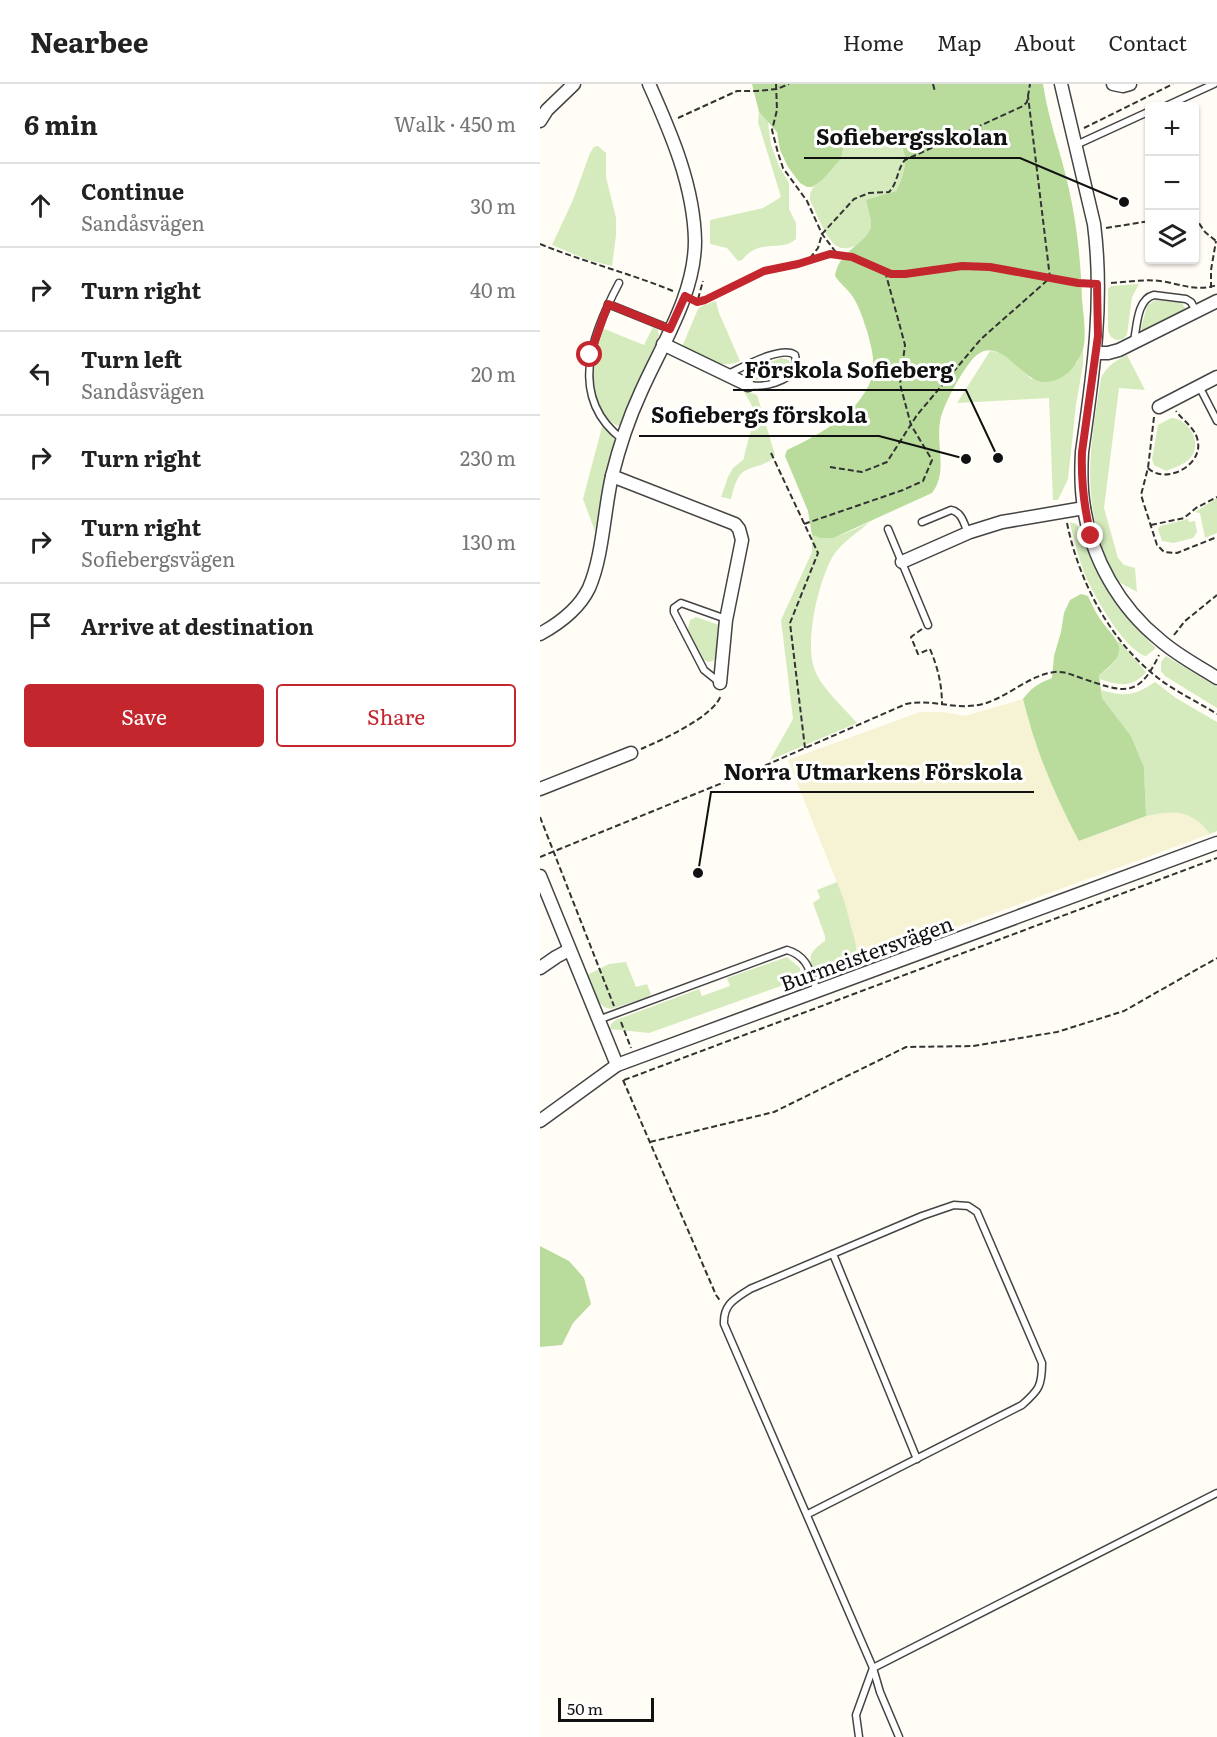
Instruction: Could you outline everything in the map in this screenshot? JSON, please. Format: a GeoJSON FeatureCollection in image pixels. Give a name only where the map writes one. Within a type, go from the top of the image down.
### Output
{"type":"FeatureCollection","features":[{"type":"Feature","properties":{"kind":"street"},"geometry":{"type":"LineString","coordinates":[[540,121],[547,110],[574,84]]}},
{"type":"Feature","properties":{"kind":"street"},"geometry":{"type":"LineString","coordinates":[[540,634],[572,612],[589,587],[594,572],[612,476],[623,440],[639,396],[685,296],[693,259],[694,223],[681,166],[649,84]]}},
{"type":"Feature","properties":{"kind":"street"},"geometry":{"type":"LineString","coordinates":[[1061,84],[1095,230],[1096,353],[1082,452],[1084,508],[1100,563],[1124,603],[1158,639],[1217,678]]}},
{"type":"Feature","properties":{"kind":"street"},"geometry":{"type":"LineString","coordinates":[[1113,84],[1123,86],[1130,84]]}},
{"type":"Feature","properties":{"kind":"street"},"geometry":{"type":"LineString","coordinates":[[1096,353],[1108,353],[1134,342],[1217,301]]}},
{"type":"Feature","properties":{"kind":"street"},"geometry":{"type":"LineString","coordinates":[[663,344],[748,385]]}},
{"type":"Feature","properties":{"kind":"street"},"geometry":{"type":"LineString","coordinates":[[1164,404],[1217,377]]}},
{"type":"Feature","properties":{"kind":"street"},"geometry":{"type":"LineString","coordinates":[[612,476],[735,524],[738,529],[742,540],[726,620],[720,683]]}},
{"type":"Feature","properties":{"kind":"street"},"geometry":{"type":"LineString","coordinates":[[902,562],[968,533],[1002,522],[1084,508]]}},
{"type":"Feature","properties":{"kind":"street"},"geometry":{"type":"LineString","coordinates":[[540,789],[631,753]]}},
{"type":"Feature","properties":{"kind":"street","name":"Burmeistersvägen"},"geometry":{"type":"LineString","coordinates":[[540,1121],[617,1065],[1217,843]]}},
{"type":"Feature","properties":{"kind":"street"},"geometry":{"type":"LineString","coordinates":[[540,876],[617,1065]]}},
{"type":"Feature","properties":{"kind":"street"},"geometry":{"type":"LineString","coordinates":[[540,968],[569,950]]}},
{"type":"Feature","properties":{"kind":"lane"},"geometry":{"type":"LineString","coordinates":[[1175,102],[1214,84]]}},
{"type":"Feature","properties":{"kind":"lane"},"geometry":{"type":"LineString","coordinates":[[1075,139],[1145,113]]}},
{"type":"Feature","properties":{"kind":"lane"},"geometry":{"type":"LineString","coordinates":[[618,283],[590,355],[590,387],[594,404],[603,421],[623,440]]}},
{"type":"Feature","properties":{"kind":"lane"},"geometry":{"type":"LineString","coordinates":[[1134,342],[1142,305],[1149,296],[1186,300],[1191,302],[1196,311]]}},
{"type":"Feature","properties":{"kind":"lane"},"geometry":{"type":"LineString","coordinates":[[608,304],[670,329]]}},
{"type":"Feature","properties":{"kind":"lane"},"geometry":{"type":"LineString","coordinates":[[726,374],[776,353],[785,351],[795,355],[797,367],[789,376],[764,386],[748,385]]}},
{"type":"Feature","properties":{"kind":"lane"},"geometry":{"type":"LineString","coordinates":[[1199,386],[1217,421]]}},
{"type":"Feature","properties":{"kind":"lane"},"geometry":{"type":"LineString","coordinates":[[922,522],[951,510],[959,514],[968,533]]}},
{"type":"Feature","properties":{"kind":"lane"},"geometry":{"type":"LineString","coordinates":[[888,530],[928,626]]}},
{"type":"Feature","properties":{"kind":"lane"},"geometry":{"type":"LineString","coordinates":[[720,683],[704,669],[674,608],[681,603],[726,620]]}},
{"type":"Feature","properties":{"kind":"lane"},"geometry":{"type":"LineString","coordinates":[[597,1020],[787,950],[798,953],[805,960],[817,991]]}},
{"type":"Feature","properties":{"kind":"lane"},"geometry":{"type":"LineString","coordinates":[[808,1514],[1022,1405],[1035,1394],[1042,1380],[1042,1363],[977,1212],[968,1206],[954,1205],[922,1216],[750,1289],[731,1302],[724,1314],[724,1324],[808,1514],[873,1668],[880,1692],[899,1737]]}},
{"type":"Feature","properties":{"kind":"lane"},"geometry":{"type":"LineString","coordinates":[[833,1254],[917,1459]]}},
{"type":"Feature","properties":{"kind":"lane"},"geometry":{"type":"LineString","coordinates":[[859,1737],[856,1715],[873,1668],[1217,1493]]}},
{"type":"Feature","properties":{"kind":"path"},"geometry":{"type":"LineString","coordinates":[[776,84],[777,110],[772,130],[783,168],[807,201],[822,234],[838,255]]}},
{"type":"Feature","properties":{"kind":"path"},"geometry":{"type":"LineString","coordinates":[[678,118],[737,91],[777,88],[789,84]]}},
{"type":"Feature","properties":{"kind":"path"},"geometry":{"type":"LineString","coordinates":[[933,84],[935,92]]}},
{"type":"Feature","properties":{"kind":"path"},"geometry":{"type":"LineString","coordinates":[[1030,84],[1029,96],[1050,278]]}},
{"type":"Feature","properties":{"kind":"path"},"geometry":{"type":"LineString","coordinates":[[1075,139],[1173,84]]}},
{"type":"Feature","properties":{"kind":"path"},"geometry":{"type":"LineString","coordinates":[[808,260],[818,248],[822,234],[854,199],[869,193],[889,192],[896,180],[900,165],[905,160],[1016,110],[1027,102],[1029,96]]}},
{"type":"Feature","properties":{"kind":"path"},"geometry":{"type":"LineString","coordinates":[[1095,230],[1145,222]]}},
{"type":"Feature","properties":{"kind":"path"},"geometry":{"type":"LineString","coordinates":[[1199,223],[1216,241],[1211,287]]}},
{"type":"Feature","properties":{"kind":"path"},"geometry":{"type":"LineString","coordinates":[[540,244],[644,279],[697,302],[764,271],[830,254],[852,257],[898,274],[962,266],[990,267],[1078,283],[1160,281],[1204,289],[1217,285]]}},
{"type":"Feature","properties":{"kind":"path"},"geometry":{"type":"LineString","coordinates":[[804,524],[923,482],[932,460],[910,425],[900,384],[905,345],[885,271]]}},
{"type":"Feature","properties":{"kind":"path"},"geometry":{"type":"LineString","coordinates":[[830,466],[862,472],[887,462],[910,425],[981,339],[1050,278]]}},
{"type":"Feature","properties":{"kind":"path"},"geometry":{"type":"LineString","coordinates":[[1148,468],[1158,475],[1166,476],[1191,463],[1198,450],[1196,434],[1164,404],[1155,414],[1142,495],[1157,545],[1164,552],[1177,553],[1217,537]]}},
{"type":"Feature","properties":{"kind":"path"},"geometry":{"type":"LineString","coordinates":[[771,453],[818,553],[790,623],[805,748]]}},
{"type":"Feature","properties":{"kind":"path"},"geometry":{"type":"LineString","coordinates":[[1151,525],[1184,518],[1217,496]]}},
{"type":"Feature","properties":{"kind":"path"},"geometry":{"type":"LineString","coordinates":[[1065,510],[1069,535],[1083,579],[1101,612],[1128,649],[1159,679],[1217,714]]}},
{"type":"Feature","properties":{"kind":"path"},"geometry":{"type":"LineString","coordinates":[[1170,639],[1185,621],[1217,595]]}},
{"type":"Feature","properties":{"kind":"path"},"geometry":{"type":"LineString","coordinates":[[1212,598],[1217,602]]}},
{"type":"Feature","properties":{"kind":"path"},"geometry":{"type":"LineString","coordinates":[[928,626],[911,637],[918,654],[930,650],[939,674],[942,705]]}},
{"type":"Feature","properties":{"kind":"path"},"geometry":{"type":"LineString","coordinates":[[540,858],[906,704],[920,701],[965,707],[1000,698],[1037,677],[1062,672],[1119,689],[1130,689],[1141,684],[1151,672],[1160,652]]}},
{"type":"Feature","properties":{"kind":"path"},"geometry":{"type":"LineString","coordinates":[[631,753],[670,737],[717,706],[721,697],[720,683]]}},
{"type":"Feature","properties":{"kind":"path"},"geometry":{"type":"LineString","coordinates":[[540,817],[640,1073]]}},
{"type":"Feature","properties":{"kind":"path"},"geometry":{"type":"LineString","coordinates":[[624,1080],[1217,858]]}},
{"type":"Feature","properties":{"kind":"path"},"geometry":{"type":"LineString","coordinates":[[650,1142],[774,1112],[906,1047],[973,1046],[1057,1032],[1124,1011],[1217,958]]}},
{"type":"Feature","properties":{"kind":"path"},"geometry":{"type":"LineString","coordinates":[[617,1065],[716,1295],[726,1309]]}},
{"type":"Feature","properties":{"kind":"shaded area"},"geometry":{"type":"Polygon","coordinates":[[[1023,699],[1029,723],[1079,841],[1146,816],[1171,811],[1190,815],[1204,825],[1210,834],[862,962],[856,960],[856,945],[845,903],[788,760],[920,712],[943,712],[965,716],[1023,699]]]}},
{"type":"Feature","properties":{"kind":"green space"},"geometry":{"type":"Polygon","coordinates":[[[752,84],[1043,84],[1074,216],[1078,239],[1085,337],[1083,349],[1073,367],[1064,376],[1044,382],[1035,380],[1000,353],[990,350],[981,352],[962,373],[941,416],[939,431],[941,468],[937,485],[932,493],[833,538],[820,538],[812,535],[808,511],[785,456],[787,450],[839,420],[861,398],[869,386],[873,362],[867,331],[851,294],[835,276],[842,259],[870,231],[871,221],[866,200],[896,191],[903,174],[905,155],[900,144],[852,134],[846,136],[841,159],[822,180],[812,187],[807,187],[800,183],[788,167],[780,150],[777,132],[759,112],[752,84]]]}},
{"type":"Feature","properties":{"kind":"green space"},"geometry":{"type":"Polygon","coordinates":[[[759,112],[768,122],[771,145],[789,183],[789,209],[796,223],[796,239],[784,245],[756,249],[738,261],[727,248],[710,244],[710,220],[763,208],[781,197],[758,122],[759,112]]]}},
{"type":"Feature","properties":{"kind":"green space"},"geometry":{"type":"Polygon","coordinates":[[[852,134],[900,144],[905,161],[903,174],[896,191],[866,201],[871,224],[867,236],[856,245],[844,248],[838,247],[826,234],[810,200],[810,194],[817,183],[840,159],[845,136],[852,134]]]}},
{"type":"Feature","properties":{"kind":"green space"},"geometry":{"type":"Polygon","coordinates":[[[598,146],[606,153],[606,177],[616,218],[612,266],[588,260],[552,245],[573,200],[590,153],[594,147],[598,146]]]}},
{"type":"Feature","properties":{"kind":"green space"},"geometry":{"type":"Polygon","coordinates":[[[1139,284],[1132,297],[1127,335],[1123,339],[1116,340],[1108,331],[1108,289],[1111,286],[1139,284]]]}},
{"type":"Feature","properties":{"kind":"green space"},"geometry":{"type":"Polygon","coordinates":[[[1155,300],[1182,303],[1186,310],[1143,332],[1141,328],[1147,306],[1155,300]]]}},
{"type":"Feature","properties":{"kind":"green space"},"geometry":{"type":"Polygon","coordinates":[[[716,301],[740,361],[733,364],[710,361],[682,347],[698,309],[716,301]]]}},
{"type":"Feature","properties":{"kind":"green space"},"geometry":{"type":"Polygon","coordinates":[[[653,327],[658,330],[659,336],[618,426],[607,418],[594,395],[593,368],[602,328],[644,345],[653,327]]]}},
{"type":"Feature","properties":{"kind":"green space"},"geometry":{"type":"Polygon","coordinates":[[[1083,347],[1083,364],[1068,479],[1058,500],[1053,500],[1049,398],[957,403],[990,351],[1007,357],[1031,379],[1077,363],[1083,347]]]}},
{"type":"Feature","properties":{"kind":"green space"},"geometry":{"type":"Polygon","coordinates":[[[1127,355],[1145,390],[1119,388],[1104,508],[1118,558],[1124,565],[1135,568],[1137,592],[1116,579],[1111,573],[1094,517],[1090,478],[1092,439],[1101,378],[1112,364],[1127,355]]]}},
{"type":"Feature","properties":{"kind":"green space"},"geometry":{"type":"Polygon","coordinates":[[[781,358],[789,360],[790,366],[783,372],[764,379],[755,380],[752,377],[756,368],[781,358]]]}},
{"type":"Feature","properties":{"kind":"green space"},"geometry":{"type":"Polygon","coordinates":[[[743,390],[757,395],[775,455],[767,462],[748,469],[740,475],[731,499],[721,497],[733,468],[744,459],[754,415],[743,390]]]}},
{"type":"Feature","properties":{"kind":"green space"},"geometry":{"type":"Polygon","coordinates":[[[1171,418],[1183,422],[1188,427],[1192,432],[1195,445],[1189,459],[1180,466],[1166,471],[1154,465],[1152,459],[1158,425],[1171,418]]]}},
{"type":"Feature","properties":{"kind":"green space"},"geometry":{"type":"Polygon","coordinates":[[[602,427],[612,434],[615,441],[595,531],[583,499],[602,427]]]}},
{"type":"Feature","properties":{"kind":"green space"},"geometry":{"type":"Polygon","coordinates":[[[1217,498],[1217,533],[1205,538],[1200,513],[1195,512],[1217,498]]]}},
{"type":"Feature","properties":{"kind":"green space"},"geometry":{"type":"Polygon","coordinates":[[[1188,519],[1189,522],[1195,521],[1197,532],[1193,538],[1174,543],[1162,541],[1158,529],[1160,526],[1188,519]]]}},
{"type":"Feature","properties":{"kind":"green space"},"geometry":{"type":"Polygon","coordinates":[[[870,522],[836,551],[827,567],[814,614],[812,631],[812,661],[816,673],[829,692],[857,723],[770,760],[793,719],[781,620],[812,552],[812,535],[834,537],[870,522]]]}},
{"type":"Feature","properties":{"kind":"green space"},"geometry":{"type":"Polygon","coordinates":[[[1070,523],[1074,523],[1082,531],[1094,565],[1114,599],[1129,620],[1156,648],[1146,656],[1138,652],[1119,633],[1094,593],[1084,572],[1070,523]]]}},
{"type":"Feature","properties":{"kind":"green space"},"geometry":{"type":"Polygon","coordinates":[[[1081,594],[1088,596],[1097,614],[1118,644],[1117,657],[1099,675],[1102,698],[1131,736],[1144,767],[1146,816],[1079,841],[1046,772],[1023,699],[1036,686],[1052,678],[1054,656],[1064,613],[1070,600],[1081,594]]]}},
{"type":"Feature","properties":{"kind":"green space"},"geometry":{"type":"Polygon","coordinates":[[[696,617],[719,625],[719,654],[713,661],[704,660],[688,629],[690,620],[696,617]]]}},
{"type":"Feature","properties":{"kind":"green space"},"geometry":{"type":"Polygon","coordinates":[[[1118,640],[1146,672],[1130,683],[1119,684],[1100,679],[1099,675],[1115,661],[1118,640]]]}},
{"type":"Feature","properties":{"kind":"green space"},"geometry":{"type":"Polygon","coordinates":[[[1166,656],[1217,687],[1217,708],[1165,676],[1161,671],[1161,662],[1166,656]]]}},
{"type":"Feature","properties":{"kind":"green space"},"geometry":{"type":"Polygon","coordinates":[[[1155,682],[1176,698],[1217,722],[1217,831],[1210,834],[1196,820],[1181,813],[1146,816],[1144,767],[1131,736],[1102,698],[1101,690],[1130,694],[1155,682]]]}},
{"type":"Feature","properties":{"kind":"green space"},"geometry":{"type":"Polygon","coordinates":[[[837,882],[856,945],[856,960],[851,966],[818,975],[812,964],[811,956],[816,948],[825,941],[825,936],[813,903],[820,898],[817,890],[837,882]]]}},
{"type":"Feature","properties":{"kind":"green space"},"geometry":{"type":"Polygon","coordinates":[[[787,957],[800,968],[801,975],[795,981],[649,1033],[610,1029],[611,1024],[616,1020],[699,989],[702,996],[730,986],[727,978],[787,957]]]}},
{"type":"Feature","properties":{"kind":"green space"},"geometry":{"type":"Polygon","coordinates":[[[626,962],[636,987],[647,984],[651,994],[611,1009],[606,1008],[596,997],[588,977],[589,974],[609,964],[626,962]]]}},
{"type":"Feature","properties":{"kind":"green space"},"geometry":{"type":"Polygon","coordinates":[[[540,1246],[569,1261],[584,1278],[591,1304],[573,1323],[562,1345],[540,1347],[540,1246]]]}},
{"type":"Feature","properties":{"kind":"place","name":"Sofiebergsskolan"},"geometry":{"type":"Point","coordinates":[1124,202]}},
{"type":"Feature","properties":{"kind":"place","name":"Förskola Sofieberg"},"geometry":{"type":"Point","coordinates":[998,458]}},
{"type":"Feature","properties":{"kind":"place","name":"Sofiebergs förskola"},"geometry":{"type":"Point","coordinates":[966,459]}},
{"type":"Feature","properties":{"kind":"place","name":"Norra Utmarkens Förskola"},"geometry":{"type":"Point","coordinates":[698,873]}},
{"type":"Feature","properties":{"kind":"route"},"geometry":{"type":"LineString","coordinates":[[590,355],[608,304],[670,329],[685,296],[697,302],[705,300],[764,271],[830,254],[852,257],[891,274],[962,266],[990,267],[1078,283],[1097,284],[1098,336],[1081,472],[1084,508],[1091,536]]}}]}
